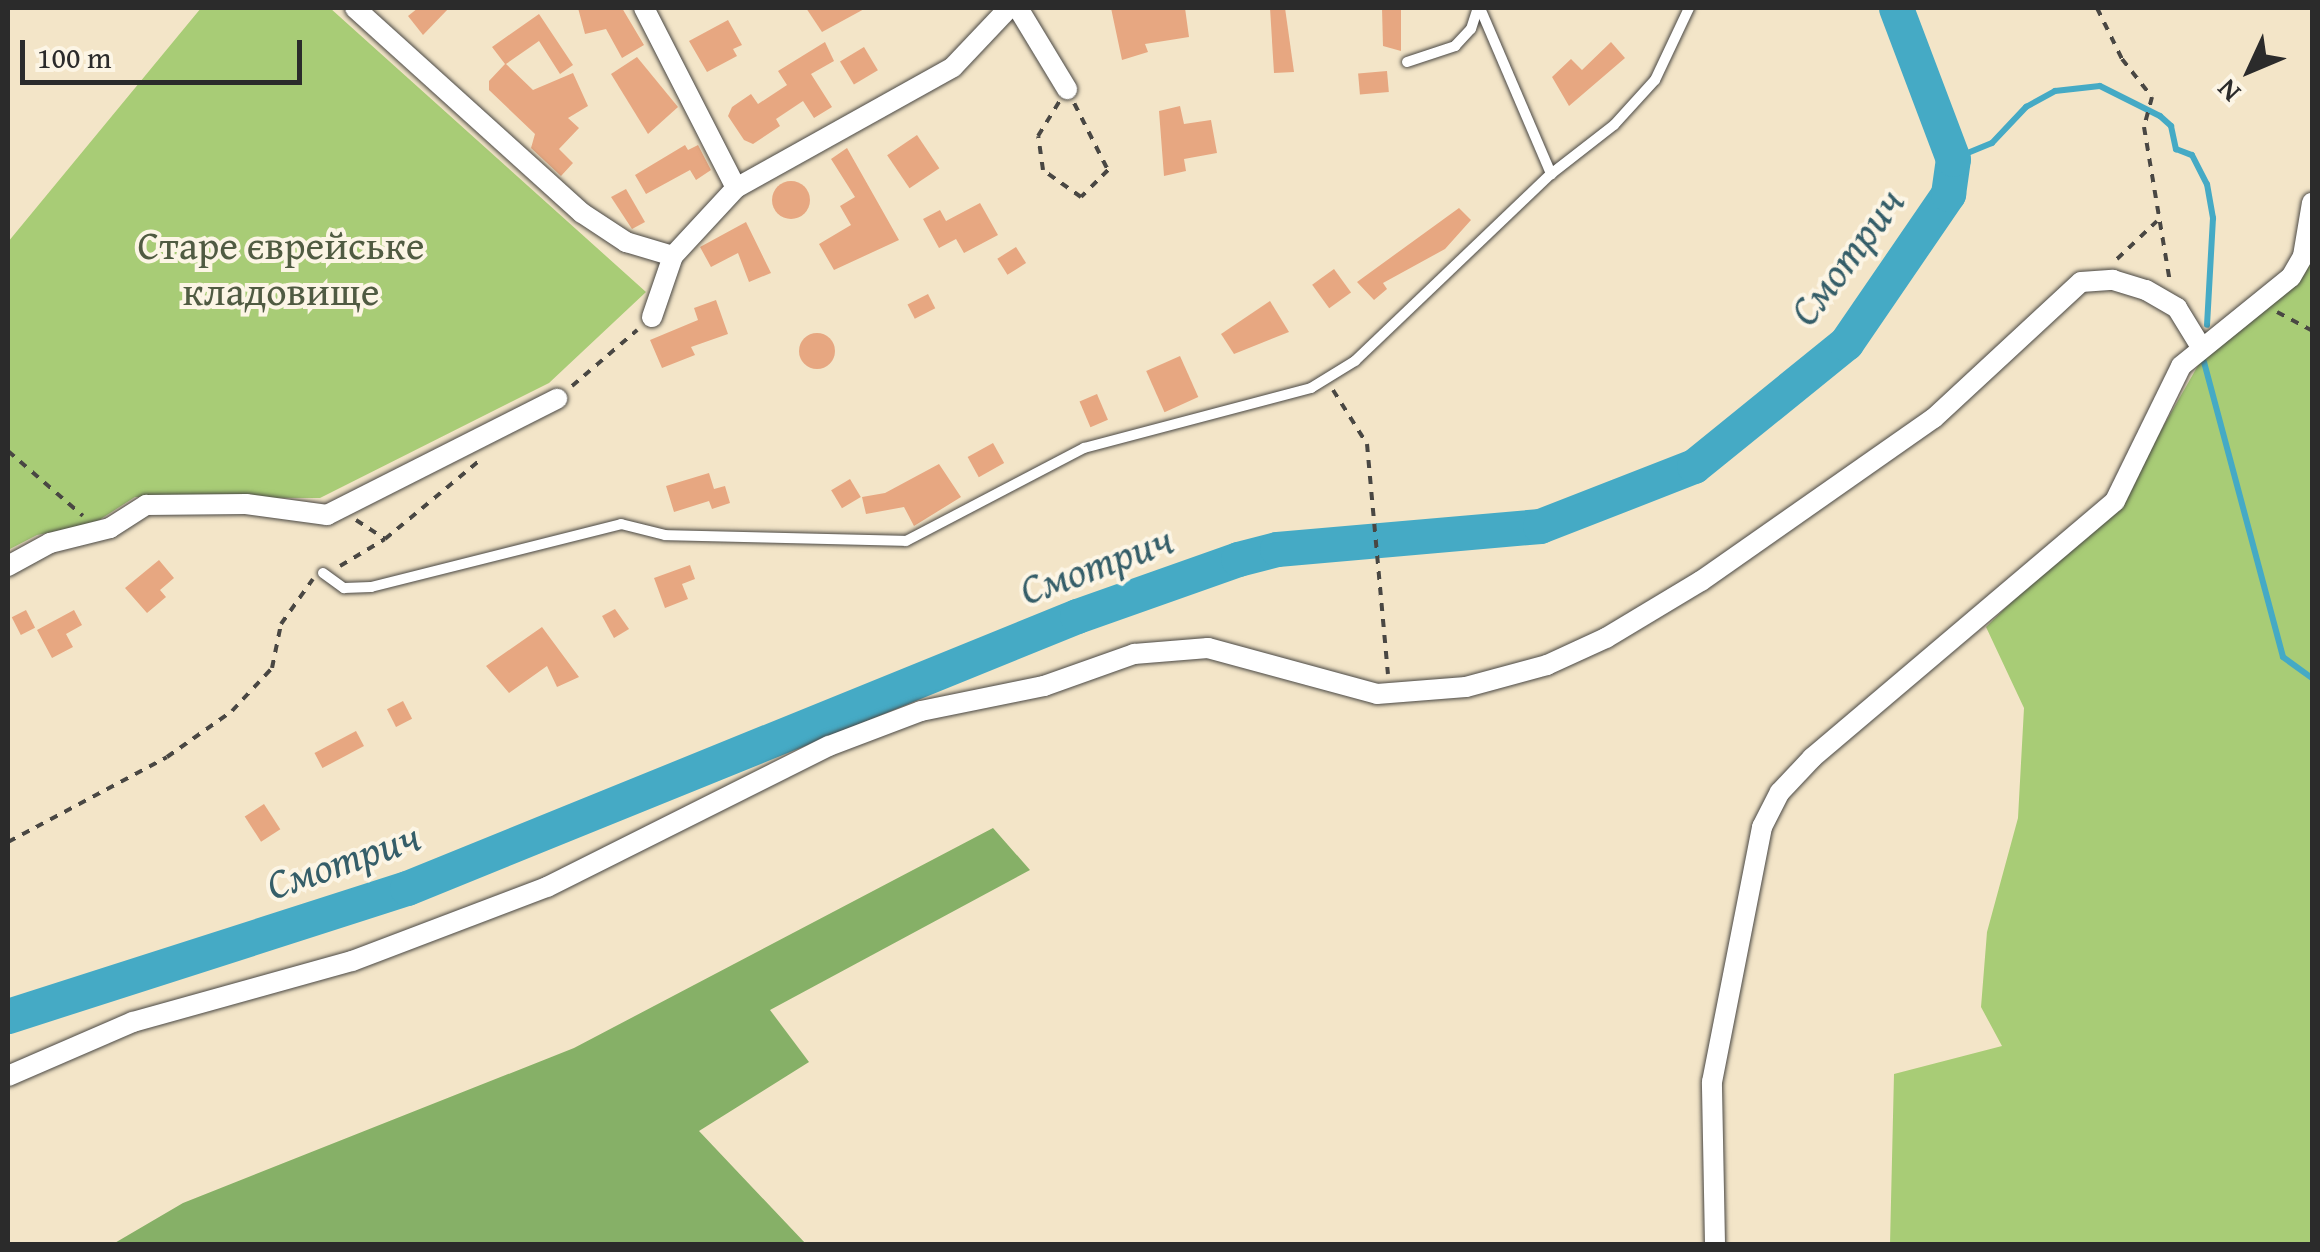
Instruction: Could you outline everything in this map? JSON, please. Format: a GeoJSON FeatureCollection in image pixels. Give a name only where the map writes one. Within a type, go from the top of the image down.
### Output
{"type":"FeatureCollection","features":[{"type":"Feature","properties":{"kind":"street"},"geometry":{"type":"LineString","coordinates":[[355,8],[582,213],[626,242],[673,256]]}},
{"type":"Feature","properties":{"kind":"street"},"geometry":{"type":"LineString","coordinates":[[644,8],[736,188]]}},
{"type":"Feature","properties":{"kind":"street"},"geometry":{"type":"LineString","coordinates":[[652,317],[673,256],[736,188],[953,67],[1009,8]]}},
{"type":"Feature","properties":{"kind":"street"},"geometry":{"type":"LineString","coordinates":[[1018,8],[1067,89]]}},
{"type":"Feature","properties":{"kind":"street"},"geometry":{"type":"LineString","coordinates":[[1715,1244],[1712,1082],[1762,827],[1780,792],[1812,758],[2115,500],[2170,384],[2200,347],[2292,277],[2303,256],[2312,203]]}},
{"type":"Feature","properties":{"kind":"street"},"geometry":{"type":"LineString","coordinates":[[8,1076],[133,1022],[352,961],[531,894],[829,746],[921,711],[1189,646],[1341,688],[1389,694],[1466,688],[1548,664],[1640,620],[1934,418],[2057,299],[2095,280],[2146,290],[2177,308],[2200,347]]}},
{"type":"Feature","properties":{"kind":"street"},"geometry":{"type":"LineString","coordinates":[[8,566],[50,543],[102,532],[146,505],[246,504],[326,515],[536,404],[558,398]]}},
{"type":"Feature","properties":{"kind":"lane"},"geometry":{"type":"LineString","coordinates":[[1407,62],[1455,46],[1472,29],[1479,8]]}},
{"type":"Feature","properties":{"kind":"lane"},"geometry":{"type":"LineString","coordinates":[[1479,8],[1551,174]]}},
{"type":"Feature","properties":{"kind":"lane"},"geometry":{"type":"LineString","coordinates":[[323,573],[344,588],[371,588],[622,524],[665,536],[906,541],[1084,448],[1327,380],[1422,301],[1551,174],[1647,91],[1688,8]]}},
{"type":"Feature","properties":{"kind":"path"},"geometry":{"type":"LineString","coordinates":[[2097,8],[2122,59],[2152,97],[2144,128],[2177,308]]}},
{"type":"Feature","properties":{"kind":"path"},"geometry":{"type":"LineString","coordinates":[[1067,89],[1108,170],[1081,196],[1043,170],[1038,136],[1067,89]]}},
{"type":"Feature","properties":{"kind":"path"},"geometry":{"type":"LineString","coordinates":[[2095,280],[2158,221]]}},
{"type":"Feature","properties":{"kind":"path"},"geometry":{"type":"LineString","coordinates":[[2258,305],[2312,330]]}},
{"type":"Feature","properties":{"kind":"path"},"geometry":{"type":"LineString","coordinates":[[1327,380],[1367,444],[1389,694]]}},
{"type":"Feature","properties":{"kind":"path"},"geometry":{"type":"LineString","coordinates":[[8,451],[102,532]]}},
{"type":"Feature","properties":{"kind":"green space","name":"Старе єврейське кладовище"},"geometry":{"type":"Polygon","coordinates":[[[201,8],[330,8],[646,292],[549,383],[320,498],[135,497],[93,524],[37,535],[8,550],[8,242],[201,8]]]}},
{"type":"Feature","properties":{"kind":"green space"},"geometry":{"type":"Polygon","coordinates":[[[2312,238],[2312,1244],[1890,1244],[1894,1074],[2002,1046],[1981,1007],[1987,932],[2018,818],[2024,708],[1986,627],[2128,488],[2204,355],[2305,274],[2312,238]]]}},
{"type":"Feature","properties":{"kind":"green space"},"geometry":{"type":"Polygon","coordinates":[[[993,828],[1030,870],[770,1010],[809,1062],[699,1131],[806,1244],[113,1244],[183,1203],[574,1048],[993,828]]]}},
{"type":"Feature","properties":{"kind":"building"},"geometry":{"type":"Polygon","coordinates":[[[418,8],[449,8],[423,35],[408,16],[418,8]]]}},
{"type":"Feature","properties":{"kind":"building"},"geometry":{"type":"Polygon","coordinates":[[[578,8],[622,8],[644,45],[622,58],[606,29],[585,34],[578,8]]]}},
{"type":"Feature","properties":{"kind":"building"},"geometry":{"type":"Polygon","coordinates":[[[806,8],[866,8],[822,32],[806,8]]]}},
{"type":"Feature","properties":{"kind":"building"},"geometry":{"type":"Polygon","coordinates":[[[1111,8],[1185,8],[1189,37],[1145,44],[1148,52],[1122,60],[1111,8]]]}},
{"type":"Feature","properties":{"kind":"building"},"geometry":{"type":"Polygon","coordinates":[[[1270,8],[1285,8],[1294,72],[1274,73],[1270,8]]]}},
{"type":"Feature","properties":{"kind":"building"},"geometry":{"type":"Polygon","coordinates":[[[1382,8],[1401,8],[1401,51],[1383,46],[1382,8]]]}},
{"type":"Feature","properties":{"kind":"building"},"geometry":{"type":"Polygon","coordinates":[[[539,14],[573,65],[560,74],[539,41],[506,64],[533,90],[573,73],[588,106],[568,118],[579,128],[559,149],[573,163],[561,176],[531,148],[535,134],[489,90],[489,81],[505,64],[492,47],[539,14]]]}},
{"type":"Feature","properties":{"kind":"building"},"geometry":{"type":"Polygon","coordinates":[[[728,20],[742,45],[733,49],[737,56],[707,72],[689,41],[728,20]]]}},
{"type":"Feature","properties":{"kind":"building"},"geometry":{"type":"Polygon","coordinates":[[[825,42],[834,61],[811,74],[832,107],[814,118],[803,101],[776,119],[780,126],[753,144],[744,140],[728,116],[732,107],[751,94],[758,104],[787,85],[778,71],[825,42]]]}},
{"type":"Feature","properties":{"kind":"building"},"geometry":{"type":"Polygon","coordinates":[[[1611,42],[1625,58],[1569,106],[1552,77],[1571,59],[1582,70],[1611,42]]]}},
{"type":"Feature","properties":{"kind":"building"},"geometry":{"type":"Polygon","coordinates":[[[864,47],[878,70],[854,85],[840,61],[864,47]]]}},
{"type":"Feature","properties":{"kind":"building"},"geometry":{"type":"Polygon","coordinates":[[[637,57],[678,107],[648,134],[611,74],[637,57]]]}},
{"type":"Feature","properties":{"kind":"building"},"geometry":{"type":"Polygon","coordinates":[[[1387,71],[1389,92],[1360,94],[1358,74],[1387,71]]]}},
{"type":"Feature","properties":{"kind":"building"},"geometry":{"type":"Polygon","coordinates":[[[1180,106],[1184,124],[1211,120],[1217,153],[1184,159],[1186,171],[1164,176],[1159,111],[1180,106]]]}},
{"type":"Feature","properties":{"kind":"building"},"geometry":{"type":"Polygon","coordinates":[[[917,135],[939,168],[910,188],[887,155],[917,135]]]}},
{"type":"Feature","properties":{"kind":"building"},"geometry":{"type":"Polygon","coordinates":[[[685,145],[688,150],[698,145],[711,170],[696,180],[690,170],[646,194],[635,175],[685,145]]]}},
{"type":"Feature","properties":{"kind":"building"},"geometry":{"type":"Polygon","coordinates":[[[847,148],[899,240],[834,270],[819,244],[851,225],[840,206],[855,197],[831,159],[847,148]]]}},
{"type":"Feature","properties":{"kind":"building"},"geometry":{"type":"Polygon","coordinates":[[[791,181],[804,187],[810,200],[804,213],[791,219],[778,213],[772,200],[778,187],[791,181]]]}},
{"type":"Feature","properties":{"kind":"building"},"geometry":{"type":"Polygon","coordinates":[[[626,189],[645,222],[632,229],[611,197],[626,189]]]}},
{"type":"Feature","properties":{"kind":"building"},"geometry":{"type":"Polygon","coordinates":[[[980,203],[998,235],[964,253],[956,239],[939,248],[923,219],[940,210],[946,221],[980,203]]]}},
{"type":"Feature","properties":{"kind":"building"},"geometry":{"type":"Polygon","coordinates":[[[1459,208],[1471,220],[1445,249],[1383,283],[1387,289],[1374,300],[1357,282],[1459,208]]]}},
{"type":"Feature","properties":{"kind":"building"},"geometry":{"type":"Polygon","coordinates":[[[746,222],[771,273],[749,282],[738,253],[711,267],[700,247],[746,222]]]}},
{"type":"Feature","properties":{"kind":"building"},"geometry":{"type":"Polygon","coordinates":[[[1016,247],[1026,263],[1007,275],[997,259],[1016,247]]]}},
{"type":"Feature","properties":{"kind":"building"},"geometry":{"type":"Polygon","coordinates":[[[1334,269],[1351,292],[1329,308],[1312,285],[1334,269]]]}},
{"type":"Feature","properties":{"kind":"building"},"geometry":{"type":"Polygon","coordinates":[[[928,294],[935,308],[915,319],[908,304],[928,294]]]}},
{"type":"Feature","properties":{"kind":"building"},"geometry":{"type":"Polygon","coordinates":[[[716,300],[728,334],[691,347],[695,355],[662,368],[650,340],[698,320],[694,308],[716,300]]]}},
{"type":"Feature","properties":{"kind":"building"},"geometry":{"type":"Polygon","coordinates":[[[1270,301],[1289,332],[1234,354],[1221,334],[1270,301]]]}},
{"type":"Feature","properties":{"kind":"building"},"geometry":{"type":"Polygon","coordinates":[[[817,333],[830,338],[835,351],[830,364],[817,369],[804,364],[799,351],[804,338],[817,333]]]}},
{"type":"Feature","properties":{"kind":"building"},"geometry":{"type":"Polygon","coordinates":[[[1180,356],[1198,397],[1165,412],[1146,371],[1180,356]]]}},
{"type":"Feature","properties":{"kind":"building"},"geometry":{"type":"Polygon","coordinates":[[[1097,394],[1108,420],[1090,427],[1080,401],[1097,394]]]}},
{"type":"Feature","properties":{"kind":"building"},"geometry":{"type":"Polygon","coordinates":[[[993,443],[1004,463],[979,477],[968,457],[993,443]]]}},
{"type":"Feature","properties":{"kind":"building"},"geometry":{"type":"Polygon","coordinates":[[[939,464],[961,497],[914,526],[904,507],[866,514],[862,497],[885,493],[939,464]]]}},
{"type":"Feature","properties":{"kind":"building"},"geometry":{"type":"Polygon","coordinates":[[[709,473],[714,489],[725,486],[730,503],[712,509],[709,501],[674,512],[666,486],[709,473]]]}},
{"type":"Feature","properties":{"kind":"building"},"geometry":{"type":"Polygon","coordinates":[[[850,479],[861,497],[842,508],[831,490],[850,479]]]}},
{"type":"Feature","properties":{"kind":"building"},"geometry":{"type":"Polygon","coordinates":[[[159,560],[174,578],[160,590],[166,597],[147,613],[125,588],[159,560]]]}},
{"type":"Feature","properties":{"kind":"building"},"geometry":{"type":"Polygon","coordinates":[[[690,565],[695,579],[682,584],[688,599],[665,608],[654,578],[690,565]]]}},
{"type":"Feature","properties":{"kind":"building"},"geometry":{"type":"Polygon","coordinates":[[[615,609],[629,629],[614,638],[602,616],[615,609]]]}},
{"type":"Feature","properties":{"kind":"building"},"geometry":{"type":"Polygon","coordinates":[[[26,610],[35,628],[21,635],[12,617],[26,610]]]}},
{"type":"Feature","properties":{"kind":"building"},"geometry":{"type":"Polygon","coordinates":[[[74,610],[82,625],[66,634],[73,647],[52,658],[37,630],[74,610]]]}},
{"type":"Feature","properties":{"kind":"building"},"geometry":{"type":"Polygon","coordinates":[[[542,627],[579,677],[557,687],[547,666],[509,693],[486,666],[542,627]]]}},
{"type":"Feature","properties":{"kind":"building"},"geometry":{"type":"Polygon","coordinates":[[[403,701],[412,719],[396,727],[387,709],[403,701]]]}},
{"type":"Feature","properties":{"kind":"building"},"geometry":{"type":"Polygon","coordinates":[[[356,731],[364,746],[322,768],[315,753],[356,731]]]}},
{"type":"Feature","properties":{"kind":"building"},"geometry":{"type":"Polygon","coordinates":[[[264,804],[280,829],[261,842],[245,817],[264,804]]]}},
{"type":"Feature","properties":{"kind":"waterway","name":"Смотрич"},"geometry":{"type":"LineString","coordinates":[[8,1016],[407,888],[1077,616],[1238,559],[1277,549],[1540,526],[1694,466],[1846,343],[1948,194],[1953,159],[1896,8]]}},
{"type":"Feature","properties":{"kind":"waterway"},"geometry":{"type":"LineString","coordinates":[[1953,159],[1992,143],[2026,107],[2055,91],[2100,86],[2160,116],[2171,126],[2176,149],[2192,155],[2207,184],[2213,218],[2207,325]]}},
{"type":"Feature","properties":{"kind":"waterway"},"geometry":{"type":"LineString","coordinates":[[2204,362],[2283,657],[2312,678]]}}]}
